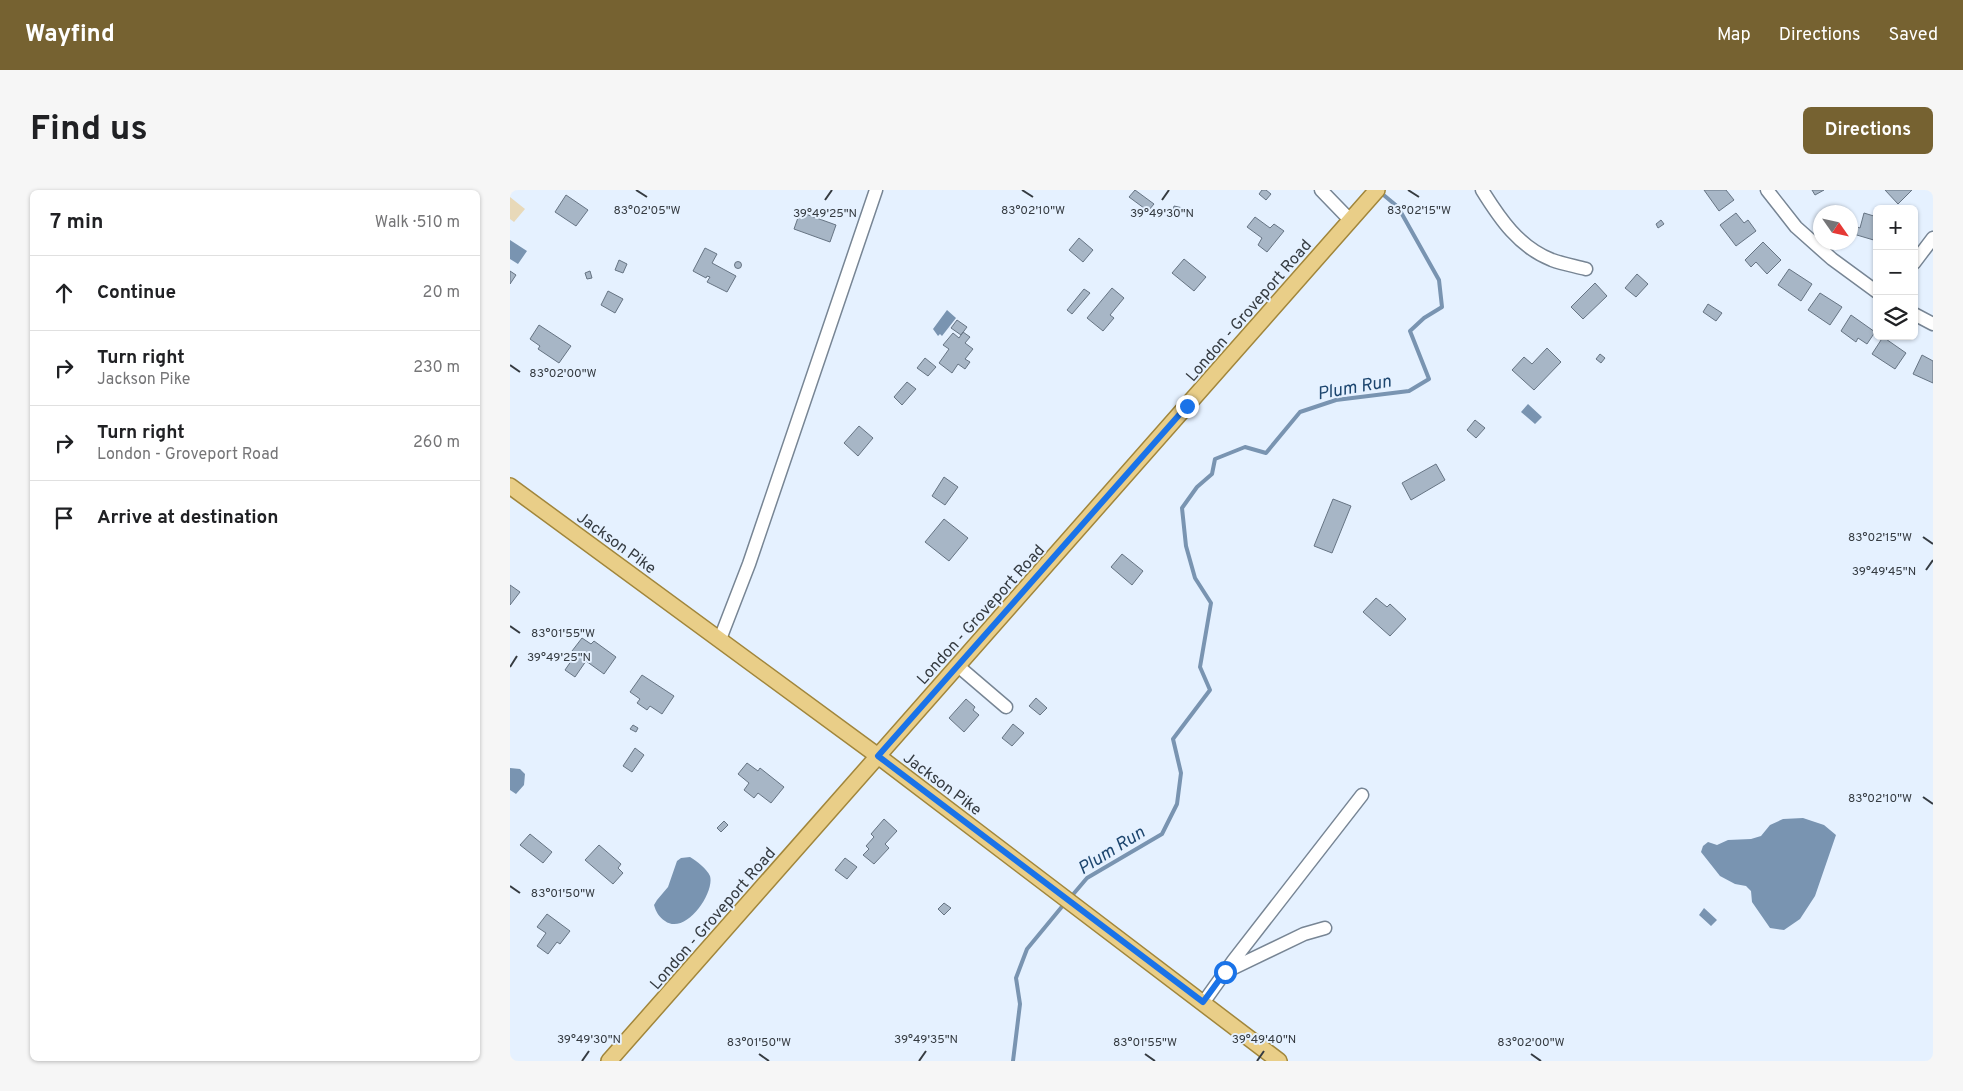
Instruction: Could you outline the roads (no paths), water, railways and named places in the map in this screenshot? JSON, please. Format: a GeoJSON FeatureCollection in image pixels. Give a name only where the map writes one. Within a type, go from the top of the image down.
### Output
{"type":"FeatureCollection","features":[{"type":"Feature","properties":{"kind":"main road","name":"London - Groveport Road"},"geometry":{"type":"LineString","coordinates":[[609,1061],[1377,190]]}},
{"type":"Feature","properties":{"kind":"main road","name":"Jackson Pike"},"geometry":{"type":"LineString","coordinates":[[510,486],[878,756],[1279,1061]]}},
{"type":"Feature","properties":{"kind":"street"},"geometry":{"type":"LineString","coordinates":[[720,639],[749,564],[876,190]]}},
{"type":"Feature","properties":{"kind":"street"},"geometry":{"type":"LineString","coordinates":[[1321,190],[1353,217]]}},
{"type":"Feature","properties":{"kind":"street"},"geometry":{"type":"LineString","coordinates":[[1482,190],[1498,216],[1514,235],[1533,250],[1552,260],[1586,269]]}},
{"type":"Feature","properties":{"kind":"street"},"geometry":{"type":"LineString","coordinates":[[1767,190],[1796,227],[1832,259],[1873,289]]}},
{"type":"Feature","properties":{"kind":"street"},"geometry":{"type":"LineString","coordinates":[[1918,258],[1933,238]]}},
{"type":"Feature","properties":{"kind":"street"},"geometry":{"type":"LineString","coordinates":[[1918,316],[1933,324]]}},
{"type":"Feature","properties":{"kind":"street"},"geometry":{"type":"LineString","coordinates":[[958,666],[1006,706]]}},
{"type":"Feature","properties":{"kind":"street"},"geometry":{"type":"LineString","coordinates":[[1203,1002],[1362,795]]}},
{"type":"Feature","properties":{"kind":"street"},"geometry":{"type":"LineString","coordinates":[[1225,972],[1304,934],[1325,928]]}},
{"type":"Feature","properties":{"kind":"water"},"geometry":{"type":"Polygon","coordinates":[[[510,240],[527,251],[518,264],[510,259],[510,240]]]}},
{"type":"Feature","properties":{"kind":"water"},"geometry":{"type":"Polygon","coordinates":[[[947,310],[956,318],[942,336],[940,334],[938,336],[933,329],[947,310]]]}},
{"type":"Feature","properties":{"kind":"water"},"geometry":{"type":"Polygon","coordinates":[[[1528,404],[1542,417],[1535,424],[1521,412],[1528,404]]]}},
{"type":"Feature","properties":{"kind":"water"},"geometry":{"type":"Polygon","coordinates":[[[510,768],[520,769],[525,774],[524,785],[516,794],[510,790],[510,768]]]}},
{"type":"Feature","properties":{"kind":"water"},"geometry":{"type":"Polygon","coordinates":[[[1803,818],[1824,825],[1836,835],[1815,896],[1800,919],[1784,930],[1770,928],[1752,902],[1751,891],[1746,886],[1735,884],[1720,876],[1701,852],[1703,846],[1708,842],[1717,845],[1728,840],[1751,839],[1761,836],[1770,825],[1783,819],[1803,818]]]}},
{"type":"Feature","properties":{"kind":"water"},"geometry":{"type":"Polygon","coordinates":[[[690,857],[699,863],[710,876],[708,892],[703,902],[689,918],[681,923],[673,924],[661,918],[654,905],[668,887],[677,861],[681,858],[690,857]]]}},
{"type":"Feature","properties":{"kind":"water"},"geometry":{"type":"Polygon","coordinates":[[[1704,908],[1717,920],[1711,926],[1699,915],[1704,908]]]}},
{"type":"Feature","properties":{"kind":"waterway","name":"Plum Run"},"geometry":{"type":"LineString","coordinates":[[1070,898],[1087,878],[1162,834],[1177,804],[1181,773],[1173,739],[1210,690],[1200,667],[1211,603],[1195,578],[1186,546],[1182,508],[1197,487],[1212,474],[1215,459],[1245,447],[1266,453],[1300,412],[1336,400],[1409,391],[1429,379],[1410,331],[1424,318],[1442,307],[1439,280],[1398,207],[1380,192]]}},
{"type":"Feature","properties":{"kind":"waterway","name":"Plum Run"},"geometry":{"type":"LineString","coordinates":[[1013,1061],[1020,1004],[1016,978],[1027,949],[1065,903]]}}]}
